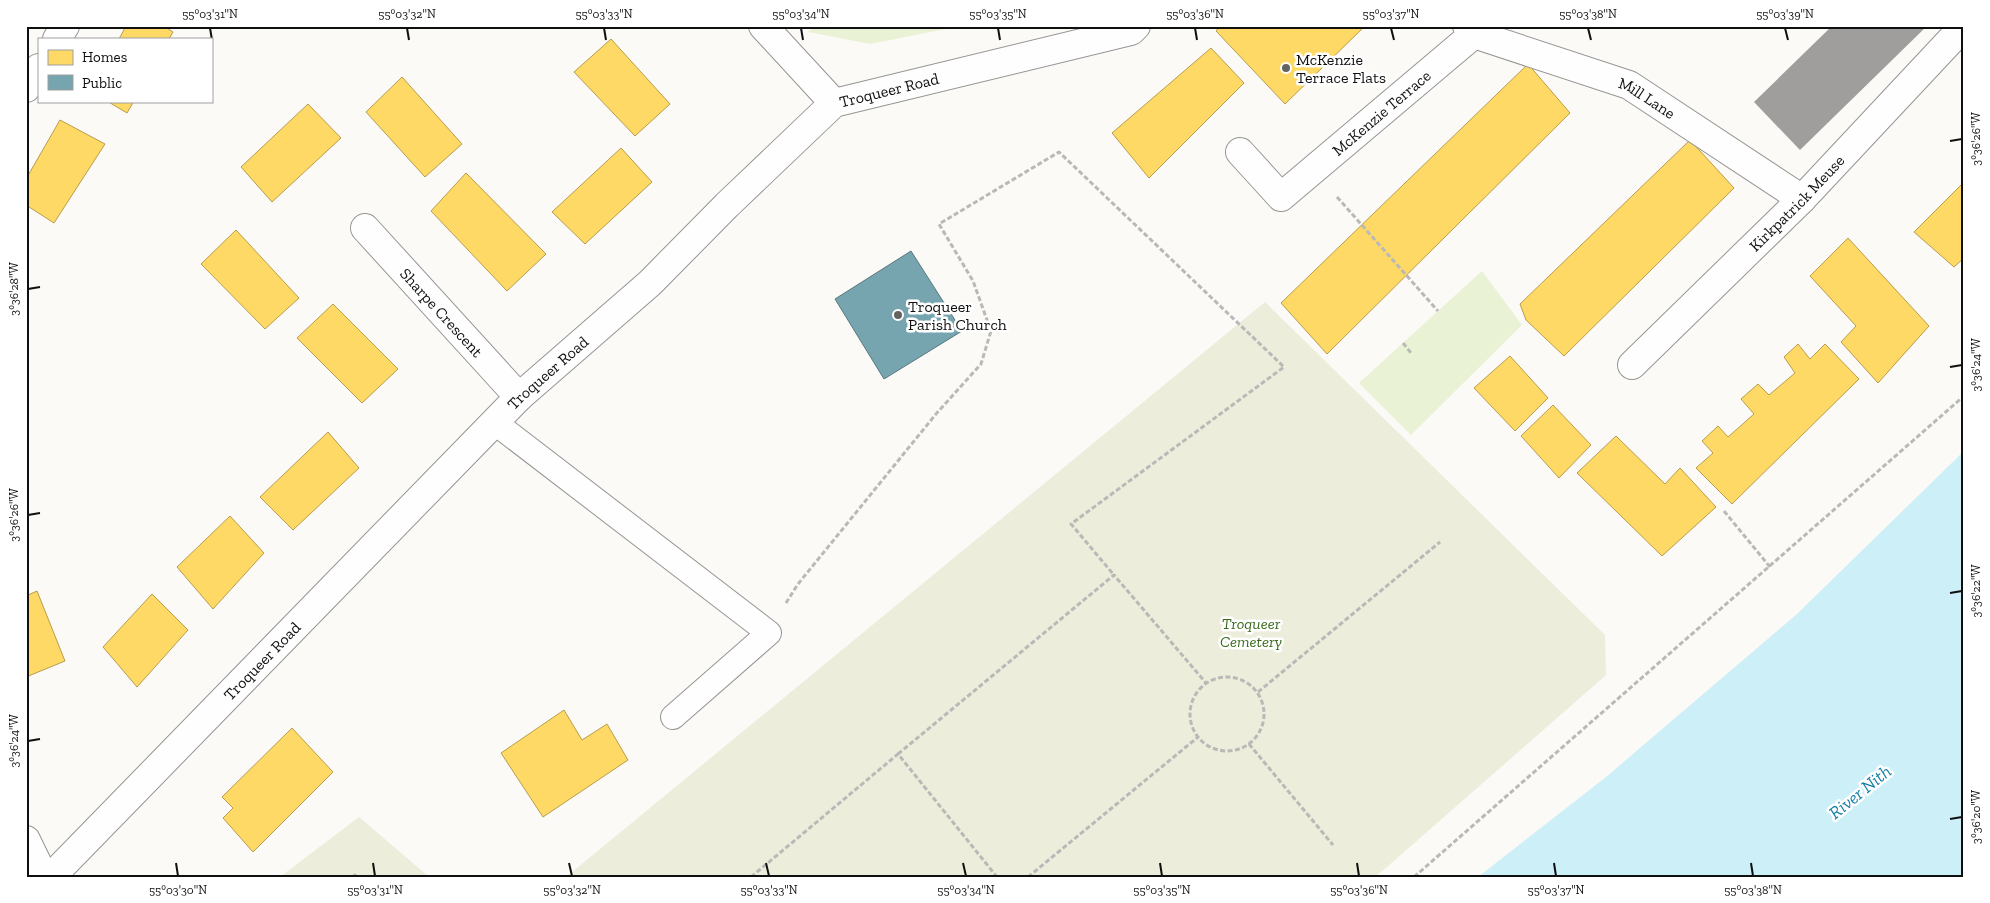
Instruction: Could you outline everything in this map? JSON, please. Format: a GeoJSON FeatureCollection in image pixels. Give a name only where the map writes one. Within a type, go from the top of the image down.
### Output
{"type":"FeatureCollection","features":[{"type":"Feature","properties":{"kind":"street"},"geometry":{"type":"LineString","coordinates":[[58,38],[65,26]]}},
{"type":"Feature","properties":{"kind":"street"},"geometry":{"type":"LineString","coordinates":[[763,26],[834,103]]}},
{"type":"Feature","properties":{"kind":"street","name":"Troqueer Road"},"geometry":{"type":"LineString","coordinates":[[51,877],[519,397],[650,283],[734,198],[834,103],[1131,30],[1136,26]]}},
{"type":"Feature","properties":{"kind":"street","name":"McKenzie Terrace"},"geometry":{"type":"LineString","coordinates":[[1240,152],[1281,197],[1470,30]]}},
{"type":"Feature","properties":{"kind":"street","name":"Mill Lane"},"geometry":{"type":"LineString","coordinates":[[1470,30],[1630,85],[1802,199]]}},
{"type":"Feature","properties":{"kind":"street","name":"Kirkpatrick Meuse"},"geometry":{"type":"LineString","coordinates":[[1632,365],[1802,199],[1959,30]]}},
{"type":"Feature","properties":{"kind":"street","name":"Sharpe Crescent"},"geometry":{"type":"LineString","coordinates":[[365,228],[519,397]]}},
{"type":"Feature","properties":{"kind":"street"},"geometry":{"type":"LineString","coordinates":[[26,840],[44,877]]}},
{"type":"Feature","properties":{"kind":"lane"},"geometry":{"type":"LineString","coordinates":[[494,422],[769,633],[673,717]]}},
{"type":"Feature","properties":{"kind":"path"},"geometry":{"type":"LineString","coordinates":[[769,633],[798,584],[936,414],[981,364],[991,331],[973,281],[939,224],[1059,152],[1284,367],[1071,524],[1206,683]]}},
{"type":"Feature","properties":{"kind":"path"},"geometry":{"type":"LineString","coordinates":[[1313,169],[1438,311]]}},
{"type":"Feature","properties":{"kind":"path"},"geometry":{"type":"LineString","coordinates":[[1402,343],[1411,352]]}},
{"type":"Feature","properties":{"kind":"path"},"geometry":{"type":"LineString","coordinates":[[1414,877],[1964,396]]}},
{"type":"Feature","properties":{"kind":"path"},"geometry":{"type":"LineString","coordinates":[[1724,511],[1770,567]]}},
{"type":"Feature","properties":{"kind":"path"},"geometry":{"type":"LineString","coordinates":[[1258,692],[1440,542]]}},
{"type":"Feature","properties":{"kind":"path"},"geometry":{"type":"LineString","coordinates":[[751,877],[1114,576]]}},
{"type":"Feature","properties":{"kind":"path"},"geometry":{"type":"LineString","coordinates":[[1224,676],[1243,680],[1258,692],[1264,711],[1262,729],[1249,744],[1232,751],[1213,748],[1198,737],[1190,718],[1193,698],[1206,683],[1224,676]]}},
{"type":"Feature","properties":{"kind":"path"},"geometry":{"type":"LineString","coordinates":[[1028,877],[1198,737]]}},
{"type":"Feature","properties":{"kind":"path"},"geometry":{"type":"LineString","coordinates":[[1249,744],[1333,845]]}},
{"type":"Feature","properties":{"kind":"path"},"geometry":{"type":"LineString","coordinates":[[898,754],[997,877]]}},
{"type":"Feature","properties":{"kind":"path"},"geometry":{"type":"LineString","coordinates":[[352,877],[355,875],[357,877]]}},
{"type":"Feature","properties":{"kind":"green space"},"geometry":{"type":"Polygon","coordinates":[[[815,26],[961,26],[870,44],[808,32],[815,26]]]}},
{"type":"Feature","properties":{"kind":"green space"},"geometry":{"type":"Polygon","coordinates":[[[1482,271],[1522,325],[1411,435],[1359,383],[1482,271]]]}},
{"type":"Feature","properties":{"kind":"green space","name":"Troqueer Cemetery"},"geometry":{"type":"Polygon","coordinates":[[[1265,302],[1605,635],[1606,675],[1375,877],[566,877],[1265,302]]]}},
{"type":"Feature","properties":{"kind":"green space"},"geometry":{"type":"Polygon","coordinates":[[[359,817],[429,877],[280,877],[359,817]]]}},
{"type":"Feature","properties":{"kind":"water","name":"River Nith"},"geometry":{"type":"Polygon","coordinates":[[[1964,451],[1964,877],[1478,877],[1606,777],[1797,614],[1964,451]]]}},
{"type":"Feature","properties":{"kind":"building: Homes"},"geometry":{"type":"Polygon","coordinates":[[[126,26],[164,26],[173,32],[170,38],[120,38],[126,26]]]}},
{"type":"Feature","properties":{"kind":"building: Homes","name":"McKenzie Terrace Flats"},"geometry":{"type":"Polygon","coordinates":[[[1220,26],[1365,26],[1285,104],[1216,31],[1220,26]]]}},
{"type":"Feature","properties":{"kind":"building: Homes"},"geometry":{"type":"Polygon","coordinates":[[[611,39],[670,104],[635,136],[574,72],[611,39]]]}},
{"type":"Feature","properties":{"kind":"building: Homes"},"geometry":{"type":"Polygon","coordinates":[[[1211,48],[1244,83],[1149,178],[1112,133],[1211,48]]]}},
{"type":"Feature","properties":{"kind":"building: Homes"},"geometry":{"type":"Polygon","coordinates":[[[1528,64],[1570,113],[1327,354],[1281,303],[1528,64]]]}},
{"type":"Feature","properties":{"kind":"building: Homes"},"geometry":{"type":"Polygon","coordinates":[[[402,77],[462,144],[425,177],[366,112],[402,77]]]}},
{"type":"Feature","properties":{"kind":"building: Homes"},"geometry":{"type":"Polygon","coordinates":[[[109,102],[133,102],[127,113],[109,102]]]}},
{"type":"Feature","properties":{"kind":"building: Homes"},"geometry":{"type":"Polygon","coordinates":[[[308,104],[341,138],[272,202],[241,167],[308,104]]]}},
{"type":"Feature","properties":{"kind":"building: Homes"},"geometry":{"type":"Polygon","coordinates":[[[60,120],[105,144],[54,223],[26,205],[26,179],[60,120]]]}},
{"type":"Feature","properties":{"kind":"building: Homes"},"geometry":{"type":"Polygon","coordinates":[[[1690,140],[1734,188],[1564,356],[1526,320],[1520,304],[1690,140]]]}},
{"type":"Feature","properties":{"kind":"building: Homes"},"geometry":{"type":"Polygon","coordinates":[[[621,148],[652,182],[585,244],[552,212],[621,148]]]}},
{"type":"Feature","properties":{"kind":"building: Homes"},"geometry":{"type":"Polygon","coordinates":[[[466,173],[546,254],[507,291],[431,211],[466,173]]]}},
{"type":"Feature","properties":{"kind":"building: Homes"},"geometry":{"type":"Polygon","coordinates":[[[1964,182],[1964,258],[1954,267],[1914,232],[1964,182]]]}},
{"type":"Feature","properties":{"kind":"building: Homes"},"geometry":{"type":"Polygon","coordinates":[[[236,230],[299,298],[265,329],[201,264],[236,230]]]}},
{"type":"Feature","properties":{"kind":"building: Homes"},"geometry":{"type":"Polygon","coordinates":[[[1848,238],[1929,326],[1878,383],[1841,342],[1856,326],[1810,276],[1848,238]]]}},
{"type":"Feature","properties":{"kind":"building: Homes"},"geometry":{"type":"Polygon","coordinates":[[[333,304],[398,369],[362,403],[297,338],[333,304]]]}},
{"type":"Feature","properties":{"kind":"building: Homes"},"geometry":{"type":"Polygon","coordinates":[[[1798,344],[1810,359],[1825,344],[1859,379],[1732,504],[1696,468],[1713,453],[1702,441],[1718,426],[1728,437],[1754,414],[1741,399],[1758,384],[1769,395],[1795,373],[1784,357],[1798,344]]]}},
{"type":"Feature","properties":{"kind":"building: Homes"},"geometry":{"type":"Polygon","coordinates":[[[1510,356],[1548,398],[1515,431],[1474,388],[1510,356]]]}},
{"type":"Feature","properties":{"kind":"building: Homes"},"geometry":{"type":"Polygon","coordinates":[[[1553,405],[1591,445],[1559,478],[1521,436],[1553,405]]]}},
{"type":"Feature","properties":{"kind":"building: Homes"},"geometry":{"type":"Polygon","coordinates":[[[328,432],[359,468],[293,530],[260,497],[328,432]]]}},
{"type":"Feature","properties":{"kind":"building: Homes"},"geometry":{"type":"Polygon","coordinates":[[[1616,436],[1665,484],[1680,468],[1716,507],[1662,556],[1577,473],[1616,436]]]}},
{"type":"Feature","properties":{"kind":"building: Homes"},"geometry":{"type":"Polygon","coordinates":[[[230,516],[264,553],[213,609],[177,567],[230,516]]]}},
{"type":"Feature","properties":{"kind":"building: Homes"},"geometry":{"type":"Polygon","coordinates":[[[37,591],[65,661],[26,677],[26,596],[37,591]]]}},
{"type":"Feature","properties":{"kind":"building: Homes"},"geometry":{"type":"Polygon","coordinates":[[[152,594],[188,630],[137,687],[103,647],[152,594]]]}},
{"type":"Feature","properties":{"kind":"building: Homes"},"geometry":{"type":"Polygon","coordinates":[[[564,710],[582,740],[607,724],[628,760],[543,817],[501,753],[564,710]]]}},
{"type":"Feature","properties":{"kind":"building: Homes"},"geometry":{"type":"Polygon","coordinates":[[[292,728],[333,772],[253,852],[223,818],[233,808],[222,797],[292,728]]]}},
{"type":"Feature","properties":{"kind":"building: Public","name":"Troqueer Parish Church"},"geometry":{"type":"Polygon","coordinates":[[[911,251],[962,331],[884,379],[835,299],[911,251]]]}},
{"type":"Feature","properties":{"kind":"building: Other"},"geometry":{"type":"Polygon","coordinates":[[[1832,26],[1927,26],[1800,150],[1754,102],[1832,26]]]}},
{"type":"Feature","properties":{"kind":"place","name":"McKenzie Terrace Flats"},"geometry":{"type":"Point","coordinates":[1286,68]}},
{"type":"Feature","properties":{"kind":"place","name":"Troqueer Parish Church"},"geometry":{"type":"Point","coordinates":[898,315]}}]}
